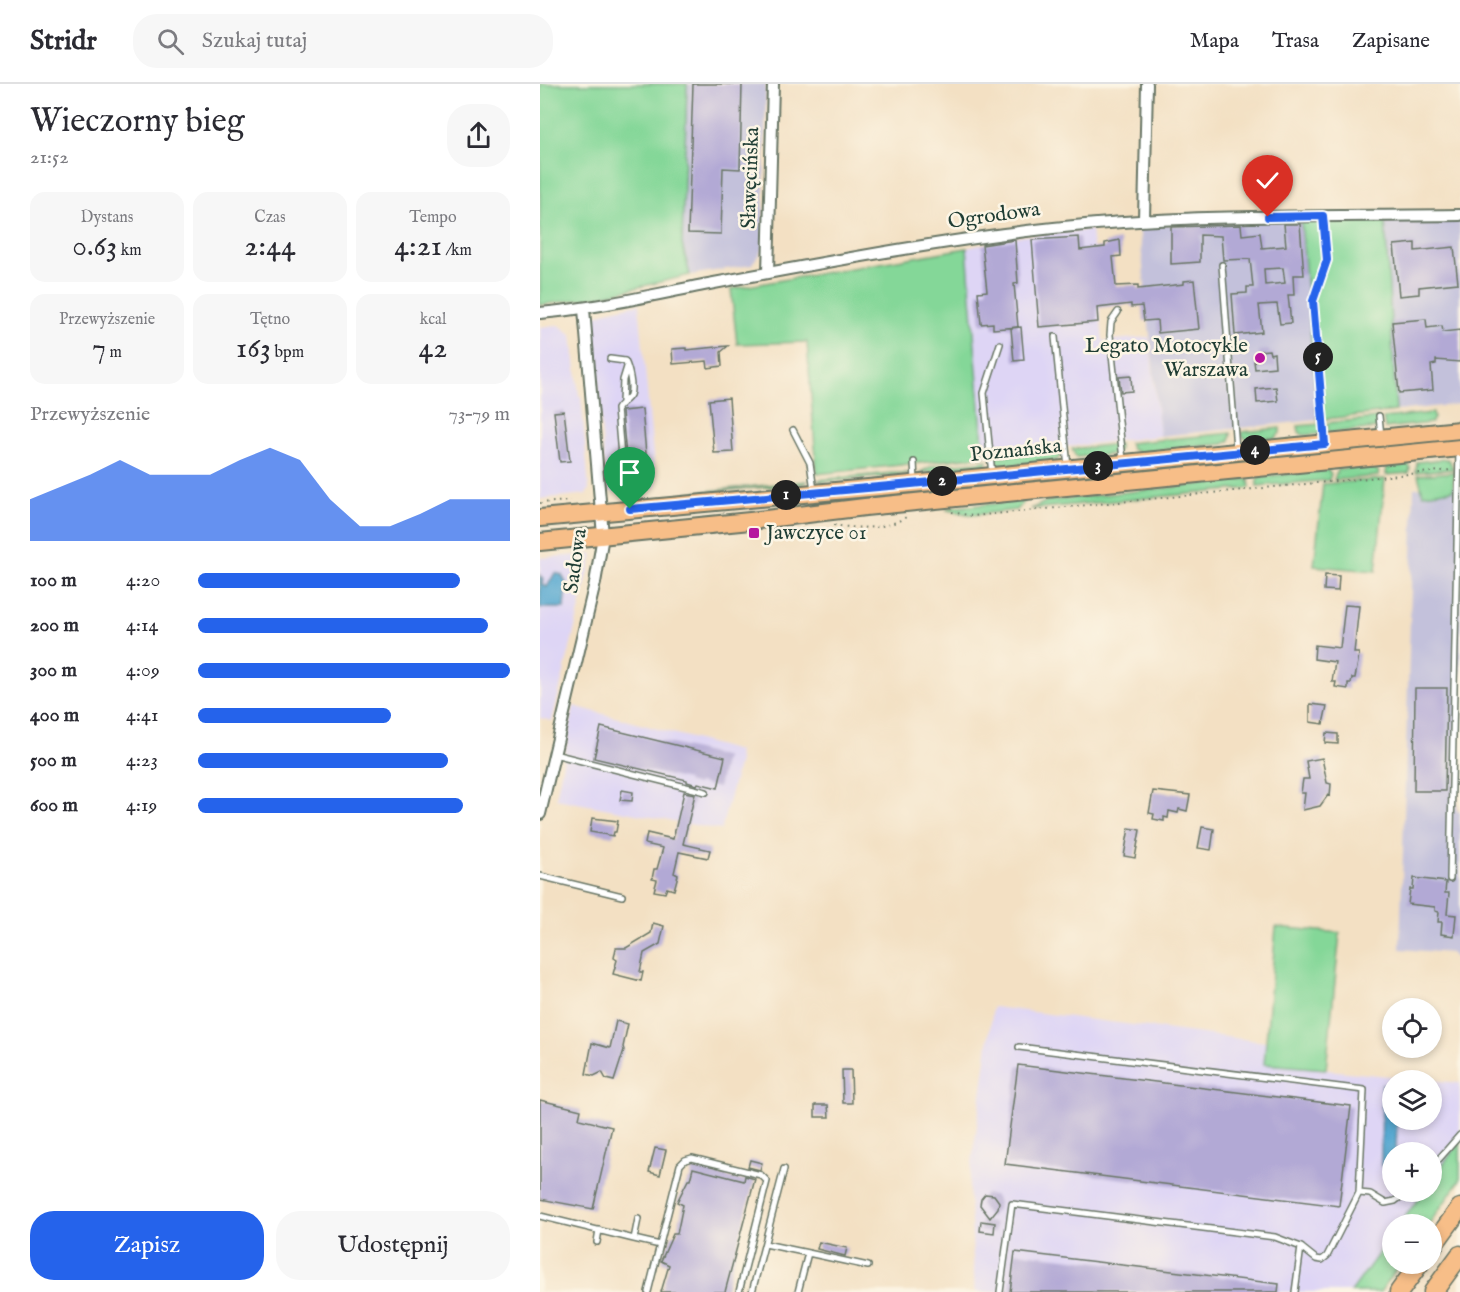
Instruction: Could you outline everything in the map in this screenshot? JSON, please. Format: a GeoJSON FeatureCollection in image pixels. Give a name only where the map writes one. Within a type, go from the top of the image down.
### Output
{"type":"FeatureCollection","features":[{"type":"Feature","properties":{"kind":"highway"},"geometry":{"type":"LineString","coordinates":[[1442,1233],[1460,1208]]}},
{"type":"Feature","properties":{"kind":"highway"},"geometry":{"type":"LineString","coordinates":[[1433,1292],[1460,1255]]}},
{"type":"Feature","properties":{"kind":"highway"},"geometry":{"type":"LineString","coordinates":[[1399,1292],[1412,1274]]}},
{"type":"Feature","properties":{"kind":"main road","name":"Poznańska"},"geometry":{"type":"LineString","coordinates":[[540,518],[915,484],[1460,430]]}},
{"type":"Feature","properties":{"kind":"main road","name":"Poznańska"},"geometry":{"type":"LineString","coordinates":[[540,542],[912,502],[1460,448]]}},
{"type":"Feature","properties":{"kind":"street","name":"Sławęcińska"},"geometry":{"type":"LineString","coordinates":[[768,273],[773,84]]}},
{"type":"Feature","properties":{"kind":"street"},"geometry":{"type":"LineString","coordinates":[[1144,219],[1147,84]]}},
{"type":"Feature","properties":{"kind":"street","name":"Ogrodowa"},"geometry":{"type":"LineString","coordinates":[[540,314],[584,309],[768,273],[1001,234],[1068,226],[1144,219],[1460,214]]}},
{"type":"Feature","properties":{"kind":"street","name":"Sadowa"},"geometry":{"type":"LineString","coordinates":[[540,814],[595,583],[603,536],[584,309]]}},
{"type":"Feature","properties":{"kind":"lane"},"geometry":{"type":"LineString","coordinates":[[1323,216],[1327,260],[1313,301],[1325,444]]}},
{"type":"Feature","properties":{"kind":"lane"},"geometry":{"type":"LineString","coordinates":[[1222,265],[1237,452]]}},
{"type":"Feature","properties":{"kind":"lane"},"geometry":{"type":"LineString","coordinates":[[1118,312],[1111,322],[1110,334],[1123,463]]}},
{"type":"Feature","properties":{"kind":"lane"},"geometry":{"type":"LineString","coordinates":[[1055,337],[1068,469]]}},
{"type":"Feature","properties":{"kind":"lane"},"geometry":{"type":"LineString","coordinates":[[992,476],[984,393],[1000,344]]}},
{"type":"Feature","properties":{"kind":"lane"},"geometry":{"type":"LineString","coordinates":[[610,359],[620,359],[627,365],[631,392],[616,412],[621,456],[617,472]]}},
{"type":"Feature","properties":{"kind":"lane"},"geometry":{"type":"LineString","coordinates":[[1379,416],[1381,438]]}},
{"type":"Feature","properties":{"kind":"lane"},"geometry":{"type":"LineString","coordinates":[[793,430],[810,463],[814,493]]}},
{"type":"Feature","properties":{"kind":"lane"},"geometry":{"type":"LineString","coordinates":[[1450,879],[1460,448]]}},
{"type":"Feature","properties":{"kind":"lane"},"geometry":{"type":"LineString","coordinates":[[914,462],[915,484]]}},
{"type":"Feature","properties":{"kind":"lane"},"geometry":{"type":"LineString","coordinates":[[554,754],[706,792]]}},
{"type":"Feature","properties":{"kind":"lane"},"geometry":{"type":"LineString","coordinates":[[540,876],[622,896]]}},
{"type":"Feature","properties":{"kind":"lane"},"geometry":{"type":"LineString","coordinates":[[1000,1292],[1012,1204],[1275,1237],[1301,1247],[1322,1260],[1327,1256],[1359,1192],[1364,1090],[1019,1047]]}},
{"type":"Feature","properties":{"kind":"lane"},"geometry":{"type":"LineString","coordinates":[[1442,1155],[1460,1135]]}},
{"type":"Feature","properties":{"kind":"lane"},"geometry":{"type":"LineString","coordinates":[[648,1292],[679,1169],[685,1160],[692,1158],[764,1177],[767,1180],[739,1292]]}},
{"type":"Feature","properties":{"kind":"lane"},"geometry":{"type":"LineString","coordinates":[[752,1292],[784,1169]]}},
{"type":"Feature","properties":{"kind":"lane"},"geometry":{"type":"LineString","coordinates":[[1359,1192],[1370,1194],[1382,1201]]}},
{"type":"Feature","properties":{"kind":"lane"},"geometry":{"type":"LineString","coordinates":[[540,1216],[660,1245]]}},
{"type":"Feature","properties":{"kind":"lane"},"geometry":{"type":"LineString","coordinates":[[634,1239],[638,1219]]}},
{"type":"Feature","properties":{"kind":"lane"},"geometry":{"type":"LineString","coordinates":[[597,1242],[599,1230]]}},
{"type":"Feature","properties":{"kind":"lane"},"geometry":{"type":"LineString","coordinates":[[765,1244],[868,1266]]}},
{"type":"Feature","properties":{"kind":"lane"},"geometry":{"type":"LineString","coordinates":[[1295,1292],[1301,1247]]}},
{"type":"Feature","properties":{"kind":"lane"},"geometry":{"type":"LineString","coordinates":[[798,1292],[808,1253]]}},
{"type":"Feature","properties":{"kind":"path"},"geometry":{"type":"LineString","coordinates":[[1034,510],[1459,470]]}},
{"type":"Feature","properties":{"kind":"path"},"geometry":{"type":"LineString","coordinates":[[540,503],[570,501]]}},
{"type":"Feature","properties":{"kind":"shaded area"},"geometry":{"type":"Polygon","coordinates":[[[687,84],[766,84],[763,249],[751,265],[690,275],[682,244],[687,84]]]}},
{"type":"Feature","properties":{"kind":"shaded area"},"geometry":{"type":"Polygon","coordinates":[[[1460,217],[1460,404],[1396,411],[1385,219],[1460,217]]]}},
{"type":"Feature","properties":{"kind":"shaded area"},"geometry":{"type":"Polygon","coordinates":[[[1301,220],[1318,420],[1160,436],[1139,226],[1301,220]]]}},
{"type":"Feature","properties":{"kind":"shaded area"},"geometry":{"type":"Polygon","coordinates":[[[1091,230],[1103,341],[1149,337],[1160,436],[984,456],[967,248],[1013,237],[1091,230]]]}},
{"type":"Feature","properties":{"kind":"shaded area"},"geometry":{"type":"Polygon","coordinates":[[[639,304],[656,487],[611,492],[609,488],[606,488],[593,322],[595,317],[607,311],[639,304]]]}},
{"type":"Feature","properties":{"kind":"shaded area"},"geometry":{"type":"Polygon","coordinates":[[[559,325],[572,335],[579,396],[581,396],[589,490],[586,494],[540,499],[540,327],[559,325]]]}},
{"type":"Feature","properties":{"kind":"shaded area"},"geometry":{"type":"Polygon","coordinates":[[[1460,486],[1460,705],[1457,811],[1460,812],[1460,963],[1451,953],[1400,949],[1414,488],[1460,486]]]}},
{"type":"Feature","properties":{"kind":"shaded area"},"geometry":{"type":"Polygon","coordinates":[[[593,554],[552,721],[540,718],[540,558],[593,554]]]}},
{"type":"Feature","properties":{"kind":"shaded area"},"geometry":{"type":"Polygon","coordinates":[[[574,706],[738,751],[739,761],[721,830],[556,799],[574,706]]]}},
{"type":"Feature","properties":{"kind":"shaded area"},"geometry":{"type":"Polygon","coordinates":[[[993,1007],[1265,1042],[1265,1064],[1382,1075],[1382,1130],[1442,1130],[1442,1081],[1460,1083],[1460,1141],[1442,1166],[1442,1142],[1382,1142],[1382,1202],[1416,1202],[1407,1214],[1382,1214],[1382,1249],[1351,1292],[975,1292],[969,1185],[993,1007]]]}},
{"type":"Feature","properties":{"kind":"green space"},"geometry":{"type":"Polygon","coordinates":[[[540,84],[687,84],[682,244],[690,275],[597,297],[540,305],[540,84]]]}},
{"type":"Feature","properties":{"kind":"green space"},"geometry":{"type":"Polygon","coordinates":[[[1385,219],[1396,411],[1318,420],[1301,220],[1385,219]]]}},
{"type":"Feature","properties":{"kind":"green space"},"geometry":{"type":"Polygon","coordinates":[[[967,248],[984,456],[817,474],[807,342],[737,344],[731,289],[967,248]]]}},
{"type":"Feature","properties":{"kind":"green space"},"geometry":{"type":"Polygon","coordinates":[[[1433,413],[1434,418],[1431,423],[1385,428],[1383,418],[1433,413]]]}},
{"type":"Feature","properties":{"kind":"green space"},"geometry":{"type":"Polygon","coordinates":[[[1377,418],[1377,428],[1330,433],[1328,430],[1327,423],[1377,418]]]}},
{"type":"Feature","properties":{"kind":"green space"},"geometry":{"type":"Polygon","coordinates":[[[1320,424],[1320,434],[1303,435],[1299,432],[1298,426],[1320,424]]]}},
{"type":"Feature","properties":{"kind":"green space"},"geometry":{"type":"Polygon","coordinates":[[[1280,428],[1280,433],[1275,438],[1248,441],[1242,435],[1242,432],[1280,428]]]}},
{"type":"Feature","properties":{"kind":"green space"},"geometry":{"type":"Polygon","coordinates":[[[1231,433],[1230,440],[1224,444],[1138,452],[1131,449],[1129,443],[1231,433]]]}},
{"type":"Feature","properties":{"kind":"green space"},"geometry":{"type":"Polygon","coordinates":[[[1460,436],[1460,443],[856,500],[899,492],[1460,436]]]}},
{"type":"Feature","properties":{"kind":"green space"},"geometry":{"type":"Polygon","coordinates":[[[1119,444],[1119,449],[1115,454],[1076,457],[1072,449],[1119,444]]]}},
{"type":"Feature","properties":{"kind":"green space"},"geometry":{"type":"Polygon","coordinates":[[[1061,450],[1059,458],[1055,461],[1003,466],[995,457],[1061,450]]]}},
{"type":"Feature","properties":{"kind":"green space"},"geometry":{"type":"Polygon","coordinates":[[[1447,459],[1453,469],[1416,472],[1417,462],[1447,459]]]}},
{"type":"Feature","properties":{"kind":"green space"},"geometry":{"type":"Polygon","coordinates":[[[987,460],[986,465],[982,468],[919,473],[932,466],[987,460]]]}},
{"type":"Feature","properties":{"kind":"green space"},"geometry":{"type":"Polygon","coordinates":[[[1408,463],[1409,473],[1386,475],[1387,467],[1391,464],[1408,463]]]}},
{"type":"Feature","properties":{"kind":"green space"},"geometry":{"type":"Polygon","coordinates":[[[1371,466],[1378,471],[1379,476],[1334,480],[1338,469],[1371,466]]]}},
{"type":"Feature","properties":{"kind":"green space"},"geometry":{"type":"Polygon","coordinates":[[[1328,470],[1331,474],[1329,480],[1257,486],[1259,477],[1328,470]]]}},
{"type":"Feature","properties":{"kind":"green space"},"geometry":{"type":"Polygon","coordinates":[[[1454,472],[1453,490],[1423,494],[1418,475],[1454,472]]]}},
{"type":"Feature","properties":{"kind":"green space"},"geometry":{"type":"Polygon","coordinates":[[[910,473],[822,482],[817,480],[910,473]]]}},
{"type":"Feature","properties":{"kind":"green space"},"geometry":{"type":"Polygon","coordinates":[[[1385,479],[1376,571],[1314,566],[1323,484],[1385,479]]]}},
{"type":"Feature","properties":{"kind":"green space"},"geometry":{"type":"Polygon","coordinates":[[[1249,480],[1250,488],[1031,509],[1047,501],[1249,480]]]}},
{"type":"Feature","properties":{"kind":"green space"},"geometry":{"type":"Polygon","coordinates":[[[808,481],[803,484],[685,494],[685,493],[808,481]]]}},
{"type":"Feature","properties":{"kind":"green space"},"geometry":{"type":"Polygon","coordinates":[[[1025,501],[1017,510],[972,515],[947,510],[947,508],[1025,501]]]}},
{"type":"Feature","properties":{"kind":"green space"},"geometry":{"type":"Polygon","coordinates":[[[1276,927],[1340,933],[1326,1069],[1264,1064],[1276,927]]]}},
{"type":"Feature","properties":{"kind":"green space"},"geometry":{"type":"Polygon","coordinates":[[[1460,1141],[1460,1180],[1436,1214],[1407,1214],[1416,1202],[1442,1202],[1442,1166],[1460,1141]]]}},
{"type":"Feature","properties":{"kind":"green space"},"geometry":{"type":"Polygon","coordinates":[[[1382,1249],[1382,1274],[1393,1274],[1380,1292],[1351,1292],[1382,1249]]]}},
{"type":"Feature","properties":{"kind":"water"},"geometry":{"type":"Polygon","coordinates":[[[555,573],[562,575],[566,583],[564,608],[540,608],[540,575],[543,579],[542,584],[547,587],[555,573]]]}},
{"type":"Feature","properties":{"kind":"water"},"geometry":{"type":"Polygon","coordinates":[[[1382,1085],[1382,1130],[1397,1130],[1396,1142],[1382,1142],[1381,1166],[1382,1085]]]}},
{"type":"Feature","properties":{"kind":"building"},"geometry":{"type":"Polygon","coordinates":[[[693,84],[742,84],[740,169],[723,168],[721,234],[688,233],[693,84]]]}},
{"type":"Feature","properties":{"kind":"building"},"geometry":{"type":"Polygon","coordinates":[[[1284,224],[1300,224],[1304,275],[1293,275],[1294,295],[1288,295],[1291,323],[1280,324],[1277,304],[1259,305],[1262,332],[1235,335],[1232,294],[1247,293],[1247,287],[1253,287],[1250,259],[1223,260],[1221,236],[1200,235],[1200,262],[1171,264],[1171,227],[1241,225],[1242,235],[1260,233],[1262,248],[1286,246],[1284,224]],[[1283,268],[1264,269],[1265,285],[1285,283],[1283,268]]]}},
{"type":"Feature","properties":{"kind":"building"},"geometry":{"type":"Polygon","coordinates":[[[1079,237],[1080,250],[1105,247],[1105,243],[1120,240],[1121,256],[1113,257],[1116,286],[1138,285],[1138,289],[1184,284],[1184,281],[1194,280],[1199,329],[1158,333],[1157,320],[1144,321],[1142,306],[1131,307],[1131,304],[1097,308],[1098,322],[1039,327],[1032,240],[1079,237]]]}},
{"type":"Feature","properties":{"kind":"building"},"geometry":{"type":"Polygon","coordinates":[[[1015,240],[1018,283],[1014,284],[1018,327],[993,329],[993,323],[981,324],[978,292],[987,291],[982,245],[1015,240]]]}},
{"type":"Feature","properties":{"kind":"building"},"geometry":{"type":"Polygon","coordinates":[[[1415,243],[1415,251],[1454,247],[1458,283],[1419,287],[1419,294],[1399,296],[1394,245],[1415,243]]]}},
{"type":"Feature","properties":{"kind":"building"},"geometry":{"type":"Polygon","coordinates":[[[1426,319],[1427,328],[1442,326],[1443,332],[1460,330],[1460,362],[1436,360],[1436,364],[1431,365],[1433,390],[1399,393],[1392,322],[1426,319]]]}},
{"type":"Feature","properties":{"kind":"building"},"geometry":{"type":"Polygon","coordinates":[[[1021,327],[1024,360],[1014,361],[1011,328],[1021,327]]]}},
{"type":"Feature","properties":{"kind":"building"},"geometry":{"type":"Polygon","coordinates":[[[728,346],[721,352],[722,366],[708,368],[707,361],[673,364],[672,349],[728,346]]]}},
{"type":"Feature","properties":{"kind":"building"},"geometry":{"type":"Polygon","coordinates":[[[1269,350],[1270,354],[1274,353],[1275,367],[1255,369],[1254,361],[1260,360],[1259,351],[1269,350]]]}},
{"type":"Feature","properties":{"kind":"building"},"geometry":{"type":"Polygon","coordinates":[[[1131,376],[1132,391],[1121,392],[1119,377],[1131,376]]]}},
{"type":"Feature","properties":{"kind":"building"},"geometry":{"type":"Polygon","coordinates":[[[1276,387],[1278,401],[1257,403],[1256,389],[1276,387]]]}},
{"type":"Feature","properties":{"kind":"building"},"geometry":{"type":"Polygon","coordinates":[[[729,398],[733,452],[714,453],[709,400],[729,398]]]}},
{"type":"Feature","properties":{"kind":"building"},"geometry":{"type":"Polygon","coordinates":[[[642,409],[646,454],[626,456],[622,411],[642,409]]]}},
{"type":"Feature","properties":{"kind":"building"},"geometry":{"type":"Polygon","coordinates":[[[564,411],[570,461],[560,462],[554,412],[564,411]]]}},
{"type":"Feature","properties":{"kind":"building"},"geometry":{"type":"Polygon","coordinates":[[[1325,575],[1339,576],[1338,591],[1324,590],[1325,575]]]}},
{"type":"Feature","properties":{"kind":"building"},"geometry":{"type":"Polygon","coordinates":[[[1345,605],[1359,606],[1354,653],[1359,653],[1358,662],[1355,678],[1348,683],[1348,689],[1335,687],[1336,682],[1332,682],[1335,662],[1314,659],[1315,645],[1340,648],[1345,605]]]}},
{"type":"Feature","properties":{"kind":"building"},"geometry":{"type":"Polygon","coordinates":[[[1415,688],[1447,688],[1445,791],[1414,791],[1415,688]]]}},
{"type":"Feature","properties":{"kind":"building"},"geometry":{"type":"Polygon","coordinates":[[[1310,704],[1327,706],[1323,724],[1310,722],[1310,704]]]}},
{"type":"Feature","properties":{"kind":"building"},"geometry":{"type":"Polygon","coordinates":[[[601,727],[725,757],[718,788],[698,783],[697,785],[687,780],[594,758],[601,727]]]}},
{"type":"Feature","properties":{"kind":"building"},"geometry":{"type":"Polygon","coordinates":[[[1326,733],[1338,734],[1338,744],[1325,743],[1326,733]]]}},
{"type":"Feature","properties":{"kind":"building"},"geometry":{"type":"Polygon","coordinates":[[[1322,758],[1327,783],[1331,784],[1330,796],[1328,795],[1320,806],[1303,810],[1305,793],[1301,793],[1303,779],[1309,779],[1306,761],[1322,758]]]}},
{"type":"Feature","properties":{"kind":"building"},"geometry":{"type":"Polygon","coordinates":[[[622,790],[633,792],[632,801],[620,800],[622,790]]]}},
{"type":"Feature","properties":{"kind":"building"},"geometry":{"type":"Polygon","coordinates":[[[1153,791],[1190,795],[1187,811],[1179,809],[1178,813],[1169,811],[1168,818],[1164,817],[1164,821],[1153,819],[1154,814],[1149,813],[1153,791]]]}},
{"type":"Feature","properties":{"kind":"building"},"geometry":{"type":"Polygon","coordinates":[[[684,792],[695,794],[683,844],[710,850],[708,858],[679,852],[674,873],[678,875],[674,890],[667,888],[665,893],[654,891],[657,880],[652,879],[654,869],[657,869],[663,848],[645,844],[647,833],[673,839],[684,792]]]}},
{"type":"Feature","properties":{"kind":"building"},"geometry":{"type":"Polygon","coordinates":[[[592,818],[618,821],[616,832],[613,836],[590,832],[592,818]]]}},
{"type":"Feature","properties":{"kind":"building"},"geometry":{"type":"Polygon","coordinates":[[[1202,827],[1214,829],[1211,850],[1198,848],[1202,827]]]}},
{"type":"Feature","properties":{"kind":"building"},"geometry":{"type":"Polygon","coordinates":[[[1129,828],[1140,830],[1135,858],[1124,856],[1129,828]]]}},
{"type":"Feature","properties":{"kind":"building"},"geometry":{"type":"Polygon","coordinates":[[[1414,878],[1446,882],[1445,893],[1449,893],[1447,914],[1456,915],[1454,936],[1441,934],[1442,922],[1438,922],[1439,912],[1435,911],[1435,907],[1408,904],[1414,878]]]}},
{"type":"Feature","properties":{"kind":"building"},"geometry":{"type":"Polygon","coordinates":[[[653,923],[664,926],[660,944],[644,953],[640,972],[643,972],[641,981],[613,974],[617,960],[614,958],[616,948],[626,948],[651,933],[653,923]]]}},
{"type":"Feature","properties":{"kind":"building"},"geometry":{"type":"Polygon","coordinates":[[[616,1021],[628,1024],[624,1050],[614,1081],[606,1079],[602,1072],[594,1076],[586,1074],[592,1043],[610,1048],[616,1021]]]}},
{"type":"Feature","properties":{"kind":"building"},"geometry":{"type":"Polygon","coordinates":[[[1018,1065],[1351,1106],[1339,1206],[1005,1164],[1018,1065]]]}},
{"type":"Feature","properties":{"kind":"building"},"geometry":{"type":"Polygon","coordinates":[[[842,1070],[851,1070],[852,1103],[843,1103],[842,1070]]]}},
{"type":"Feature","properties":{"kind":"building"},"geometry":{"type":"Polygon","coordinates":[[[540,1100],[581,1110],[579,1119],[612,1127],[593,1209],[540,1199],[540,1100]]]}},
{"type":"Feature","properties":{"kind":"building"},"geometry":{"type":"Polygon","coordinates":[[[815,1105],[828,1105],[829,1117],[815,1117],[815,1105]]]}},
{"type":"Feature","properties":{"kind":"building"},"geometry":{"type":"Polygon","coordinates":[[[655,1148],[666,1150],[660,1175],[649,1172],[655,1148]]]}},
{"type":"Feature","properties":{"kind":"building"},"geometry":{"type":"Polygon","coordinates":[[[750,1160],[762,1163],[760,1170],[748,1167],[750,1160]]]}},
{"type":"Feature","properties":{"kind":"building"},"geometry":{"type":"Polygon","coordinates":[[[693,1168],[744,1181],[745,1176],[755,1179],[725,1292],[661,1292],[669,1265],[661,1261],[673,1234],[677,1234],[683,1205],[677,1202],[690,1180],[693,1168]]]}},
{"type":"Feature","properties":{"kind":"building"},"geometry":{"type":"Polygon","coordinates":[[[985,1194],[994,1195],[999,1202],[998,1208],[990,1218],[980,1205],[985,1194]]]}},
{"type":"Feature","properties":{"kind":"building"},"geometry":{"type":"Polygon","coordinates":[[[981,1221],[995,1223],[994,1233],[980,1231],[981,1221]]]}},
{"type":"Feature","properties":{"kind":"building"},"geometry":{"type":"Polygon","coordinates":[[[819,1242],[847,1248],[845,1256],[817,1249],[819,1242]]]}},
{"type":"Feature","properties":{"kind":"building"},"geometry":{"type":"Polygon","coordinates":[[[1015,1252],[1279,1284],[1278,1292],[1010,1292],[1015,1252]]]}},
{"type":"Feature","properties":{"kind":"place","name":"Legato Motocykle Warszawa"},"geometry":{"type":"Point","coordinates":[1260,358]}},
{"type":"Feature","properties":{"kind":"place","name":"Jawczyce 01"},"geometry":{"type":"Point","coordinates":[754,533]}},
{"type":"Feature","properties":{"kind":"route"},"geometry":{"type":"LineString","coordinates":[[630,509],[1325,444],[1313,301],[1327,260],[1323,216],[1268,217]]}}]}
